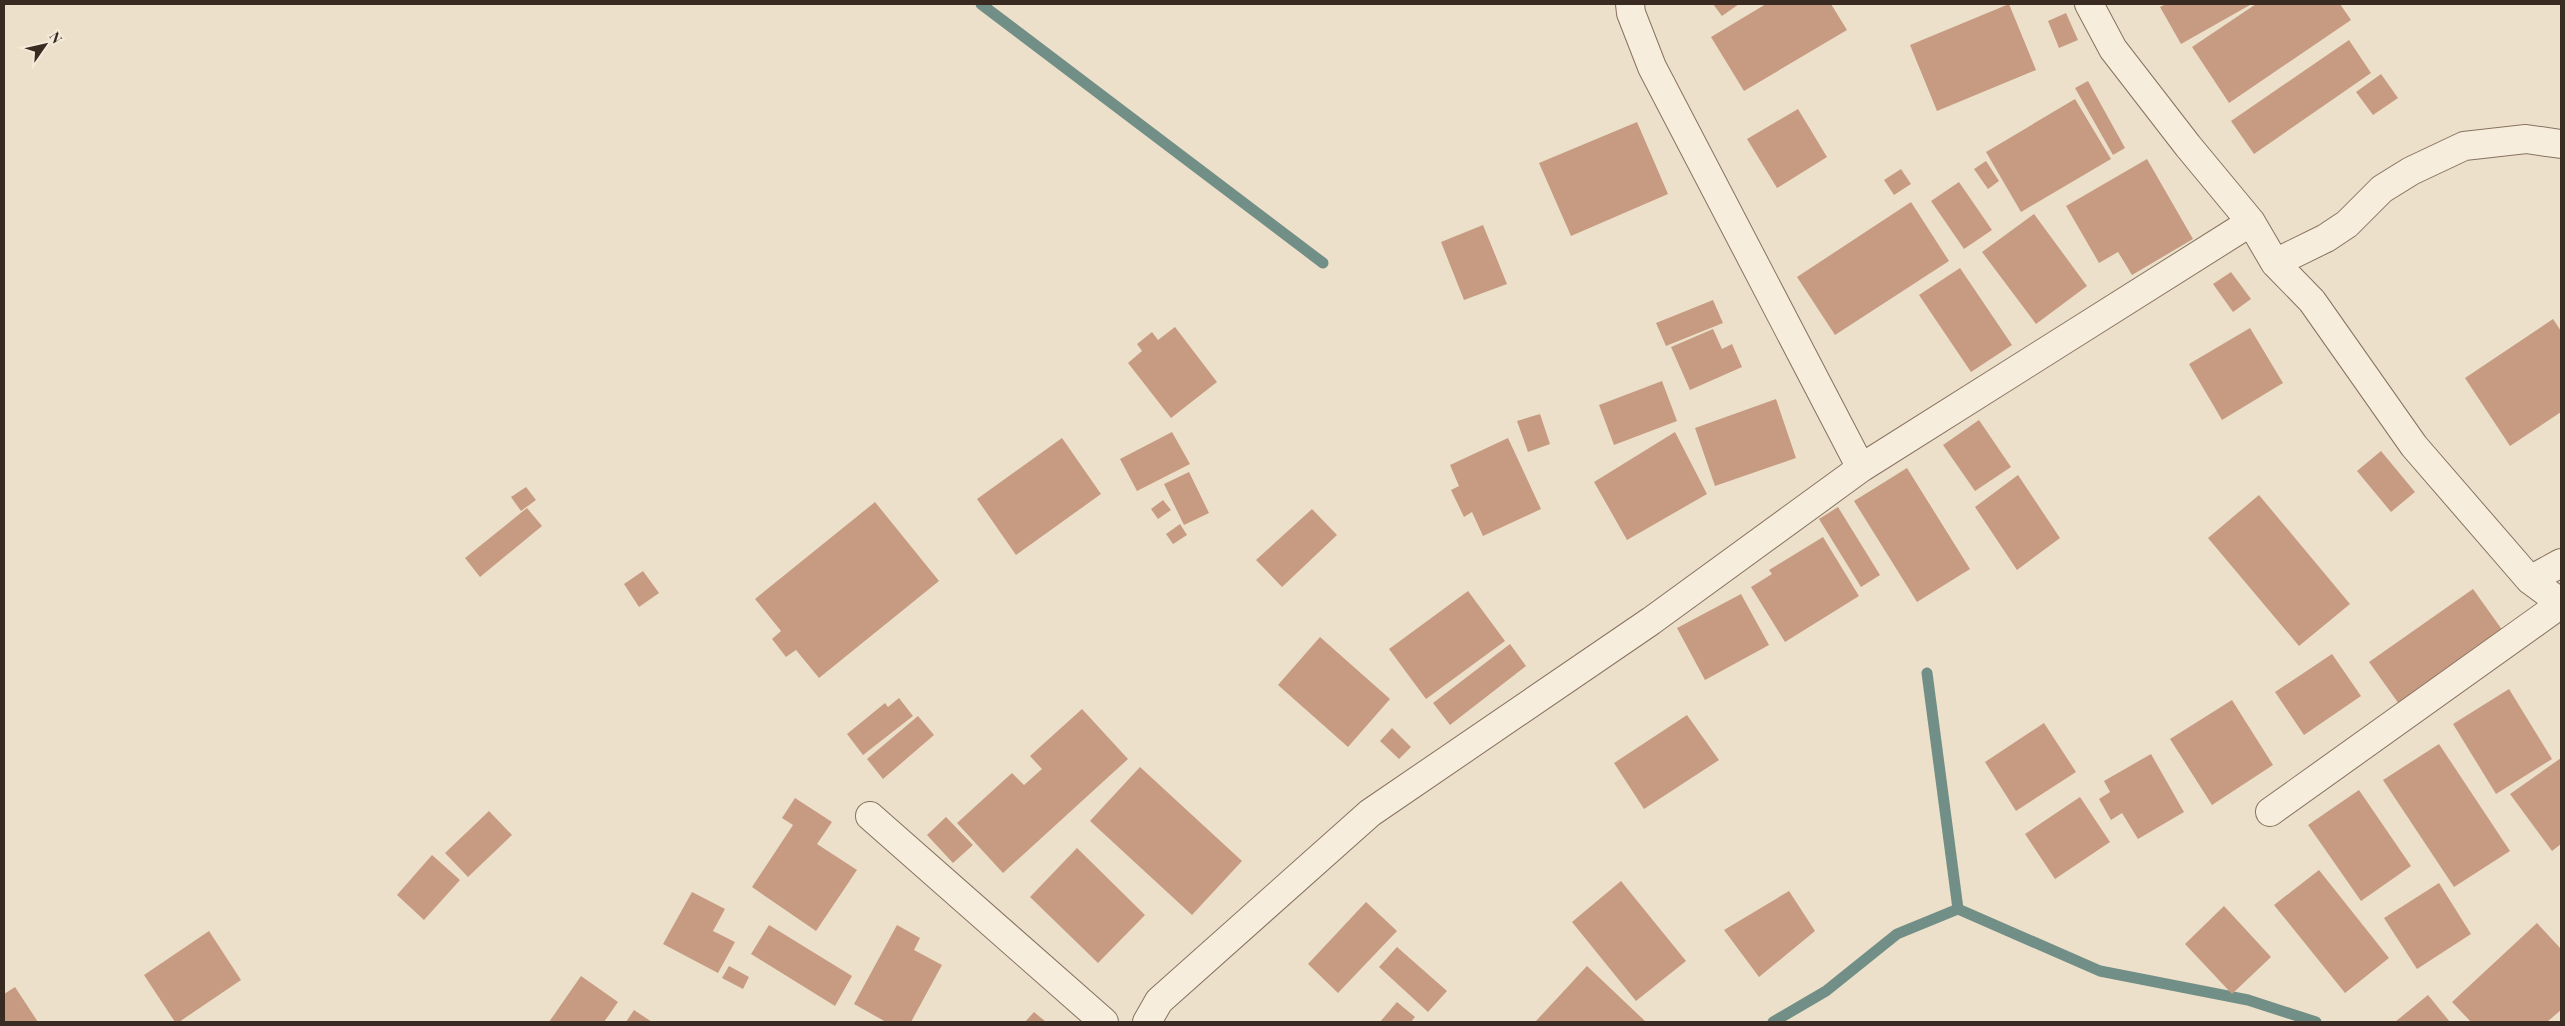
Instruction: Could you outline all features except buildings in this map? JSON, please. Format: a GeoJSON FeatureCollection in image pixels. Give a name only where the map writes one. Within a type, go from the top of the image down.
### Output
{"type":"FeatureCollection","features":[{"type":"Feature","properties":{"kind":"street"},"geometry":{"type":"LineString","coordinates":[[1630,4],[1631,13],[1652,67],[1861,468]]}},
{"type":"Feature","properties":{"kind":"street"},"geometry":{"type":"LineString","coordinates":[[2089,4],[2113,49],[2188,146],[2252,222],[2275,263],[2312,301],[2414,446],[2530,580],[2561,604],[2270,812]]}},
{"type":"Feature","properties":{"kind":"street"},"geometry":{"type":"LineString","coordinates":[[2275,263],[2326,238],[2346,224],[2382,190],[2411,171],[2464,146],[2526,139],[2561,144]]}},
{"type":"Feature","properties":{"kind":"street"},"geometry":{"type":"LineString","coordinates":[[1147,1022],[1159,1001],[1370,813],[1651,621],[1861,468],[2252,222]]}},
{"type":"Feature","properties":{"kind":"street"},"geometry":{"type":"LineString","coordinates":[[2530,580],[2561,563]]}},
{"type":"Feature","properties":{"kind":"street"},"geometry":{"type":"LineString","coordinates":[[870,816],[1104,1022]]}},
{"type":"Feature","properties":{"kind":"waterway"},"geometry":{"type":"LineString","coordinates":[[981,4],[1323,263]]}},
{"type":"Feature","properties":{"kind":"waterway"},"geometry":{"type":"LineString","coordinates":[[1927,673],[1958,909],[2100,971],[2248,1000],[2316,1022]]}},
{"type":"Feature","properties":{"kind":"waterway"},"geometry":{"type":"LineString","coordinates":[[1773,1022],[1826,991],[1897,934],[1958,909]]}}]}
